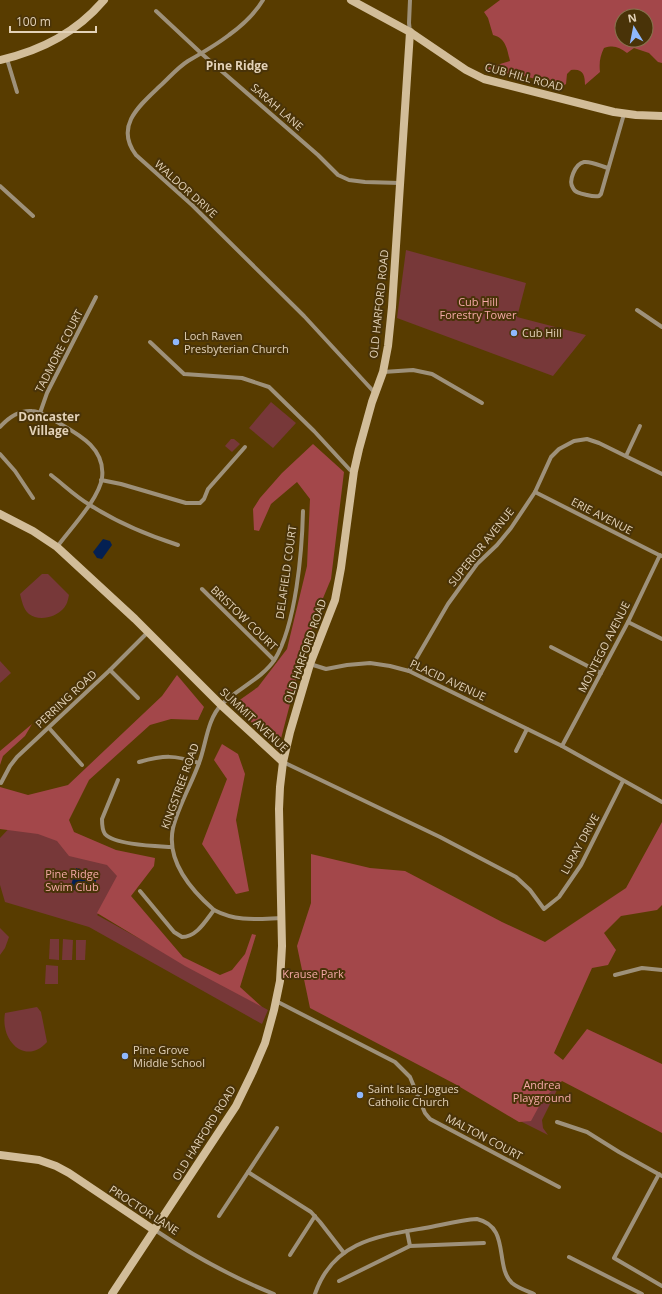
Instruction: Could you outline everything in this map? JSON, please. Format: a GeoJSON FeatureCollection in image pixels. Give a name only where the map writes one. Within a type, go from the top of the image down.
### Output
{"type":"FeatureCollection","features":[{"type":"Feature","properties":{"kind":"street"},"geometry":{"type":"LineString","coordinates":[[17,92],[4,60],[33,50],[60,37],[87,18],[104,0]]}},
{"type":"Feature","properties":{"kind":"street","name":"WALDOR DRIVE"},"geometry":{"type":"LineString","coordinates":[[263,0],[250,18],[230,35],[178,69],[134,113],[130,119],[128,130],[131,149],[197,210],[304,316],[375,393]]}},
{"type":"Feature","properties":{"kind":"street","name":"CUB HILL ROAD"},"geometry":{"type":"LineString","coordinates":[[351,0],[410,32],[466,70],[484,79],[624,114],[662,116]]}},
{"type":"Feature","properties":{"kind":"street","name":"OLD HARFORD ROAD"},"geometry":{"type":"LineString","coordinates":[[112,1294],[244,1092],[265,1042],[276,1000],[282,960],[279,816],[283,762],[290,732],[310,664],[334,600],[341,568],[354,471],[360,442],[382,372],[388,346],[410,32],[410,0]]}},
{"type":"Feature","properties":{"kind":"street","name":"SARAH LANE"},"geometry":{"type":"LineString","coordinates":[[156,11],[202,54],[318,155],[338,175],[349,180],[400,183]]}},
{"type":"Feature","properties":{"kind":"street"},"geometry":{"type":"LineString","coordinates":[[608,168],[587,162],[580,163],[575,169],[571,183],[572,187],[577,192],[592,196],[599,196],[601,194],[624,114]]}},
{"type":"Feature","properties":{"kind":"street"},"geometry":{"type":"LineString","coordinates":[[0,186],[33,216]]}},
{"type":"Feature","properties":{"kind":"street","name":"TADMORE COURT"},"geometry":{"type":"LineString","coordinates":[[40,413],[47,393],[96,297]]}},
{"type":"Feature","properties":{"kind":"street"},"geometry":{"type":"LineString","coordinates":[[637,310],[662,327]]}},
{"type":"Feature","properties":{"kind":"street"},"geometry":{"type":"LineString","coordinates":[[150,342],[184,374],[242,378],[269,387],[314,431],[350,470],[354,471]]}},
{"type":"Feature","properties":{"kind":"street"},"geometry":{"type":"LineString","coordinates":[[382,372],[413,370],[432,374],[482,403]]}},
{"type":"Feature","properties":{"kind":"street"},"geometry":{"type":"LineString","coordinates":[[0,427],[13,415],[32,411],[40,413],[81,436],[96,452],[102,472],[98,489],[89,504],[57,547]]}},
{"type":"Feature","properties":{"kind":"street"},"geometry":{"type":"LineString","coordinates":[[626,456],[640,426]]}},
{"type":"Feature","properties":{"kind":"street","name":"SUPERIOR AVENUE"},"geometry":{"type":"LineString","coordinates":[[409,671],[448,604],[477,564],[497,545],[511,528],[535,492],[551,457],[559,449],[567,444],[588,439],[662,474]]}},
{"type":"Feature","properties":{"kind":"street"},"geometry":{"type":"LineString","coordinates":[[101,480],[121,484],[186,503],[200,503],[204,499],[208,489],[245,447]]}},
{"type":"Feature","properties":{"kind":"street"},"geometry":{"type":"LineString","coordinates":[[0,454],[16,471],[33,498]]}},
{"type":"Feature","properties":{"kind":"street"},"geometry":{"type":"LineString","coordinates":[[51,475],[89,504],[127,526],[178,545]]}},
{"type":"Feature","properties":{"kind":"street","name":"ERIE AVENUE"},"geometry":{"type":"LineString","coordinates":[[535,492],[661,556]]}},
{"type":"Feature","properties":{"kind":"street","name":"DELAFIELD COURT"},"geometry":{"type":"LineString","coordinates":[[221,704],[245,687],[274,660],[286,631],[295,594],[302,540],[303,511]]}},
{"type":"Feature","properties":{"kind":"street","name":"SUMMIT AVENUE"},"geometry":{"type":"LineString","coordinates":[[0,514],[33,531],[57,547],[135,619],[221,704],[283,762],[440,837],[516,877],[530,890],[544,909]]}},
{"type":"Feature","properties":{"kind":"street","name":"MONTEGO AVENUE"},"geometry":{"type":"LineString","coordinates":[[562,746],[628,622],[661,556]]}},
{"type":"Feature","properties":{"kind":"street","name":"BRISTOW COURT"},"geometry":{"type":"LineString","coordinates":[[202,589],[274,660]]}},
{"type":"Feature","properties":{"kind":"street"},"geometry":{"type":"LineString","coordinates":[[628,622],[662,639]]}},
{"type":"Feature","properties":{"kind":"street","name":"PERRING ROAD"},"geometry":{"type":"LineString","coordinates":[[1,783],[10,766],[17,757],[110,670],[148,632]]}},
{"type":"Feature","properties":{"kind":"street"},"geometry":{"type":"LineString","coordinates":[[551,647],[601,673]]}},
{"type":"Feature","properties":{"kind":"street","name":"PLACID AVENUE"},"geometry":{"type":"LineString","coordinates":[[310,664],[326,669],[346,665],[370,663],[409,671],[562,746],[662,802]]}},
{"type":"Feature","properties":{"kind":"street"},"geometry":{"type":"LineString","coordinates":[[110,670],[138,698]]}},
{"type":"Feature","properties":{"kind":"street","name":"KINGSTREE ROAD"},"geometry":{"type":"LineString","coordinates":[[214,910],[199,896],[179,868],[171,847],[171,838],[173,826],[199,764],[210,724],[221,704]]}},
{"type":"Feature","properties":{"kind":"street"},"geometry":{"type":"LineString","coordinates":[[49,728],[82,765]]}},
{"type":"Feature","properties":{"kind":"street"},"geometry":{"type":"LineString","coordinates":[[516,751],[526,729]]}},
{"type":"Feature","properties":{"kind":"street"},"geometry":{"type":"LineString","coordinates":[[139,762],[169,756],[179,757],[199,764]]}},
{"type":"Feature","properties":{"kind":"street"},"geometry":{"type":"LineString","coordinates":[[118,780],[102,819],[104,833],[109,838],[129,843],[171,847]]}},
{"type":"Feature","properties":{"kind":"street","name":"LURAY DRIVE"},"geometry":{"type":"LineString","coordinates":[[544,909],[559,896],[581,865],[623,781]]}},
{"type":"Feature","properties":{"kind":"street"},"geometry":{"type":"LineString","coordinates":[[140,891],[174,932],[182,937],[190,936],[195,933],[214,910],[237,918],[282,918]]}},
{"type":"Feature","properties":{"kind":"street"},"geometry":{"type":"LineString","coordinates":[[615,975],[642,968],[662,970]]}},
{"type":"Feature","properties":{"kind":"street","name":"MALTON COURT"},"geometry":{"type":"LineString","coordinates":[[276,1000],[396,1062],[410,1076],[425,1113],[430,1119],[559,1187]]}},
{"type":"Feature","properties":{"kind":"street"},"geometry":{"type":"LineString","coordinates":[[557,1122],[587,1132],[660,1175],[614,1258],[662,1286]]}},
{"type":"Feature","properties":{"kind":"street"},"geometry":{"type":"LineString","coordinates":[[219,1216],[277,1128]]}},
{"type":"Feature","properties":{"kind":"street","name":"PROCTOR LANE"},"geometry":{"type":"LineString","coordinates":[[0,1155],[38,1160],[56,1166],[195,1256],[256,1287],[274,1294]]}},
{"type":"Feature","properties":{"kind":"street"},"geometry":{"type":"LineString","coordinates":[[248,1172],[315,1216],[344,1253]]}},
{"type":"Feature","properties":{"kind":"street"},"geometry":{"type":"LineString","coordinates":[[290,1255],[315,1216]]}},
{"type":"Feature","properties":{"kind":"street"},"geometry":{"type":"LineString","coordinates":[[315,1294],[324,1275],[335,1261],[344,1253],[366,1240],[389,1234],[472,1219],[476,1219],[490,1225],[496,1234],[505,1272],[509,1280],[516,1286],[534,1294]]}},
{"type":"Feature","properties":{"kind":"street"},"geometry":{"type":"LineString","coordinates":[[407,1231],[410,1246]]}},
{"type":"Feature","properties":{"kind":"street"},"geometry":{"type":"LineString","coordinates":[[339,1281],[410,1246],[484,1243]]}},
{"type":"Feature","properties":{"kind":"street"},"geometry":{"type":"LineString","coordinates":[[569,1258],[642,1294]]}},
{"type":"Feature","properties":{"kind":"green space"},"geometry":{"type":"Polygon","coordinates":[[[500,0],[662,0],[662,63],[658,62],[649,53],[634,48],[654,48],[654,8],[614,8],[614,47],[604,48],[600,60],[600,72],[585,85],[584,75],[578,70],[571,70],[567,74],[566,84],[563,86],[524,76],[491,71],[487,68],[510,61],[503,41],[497,36],[493,35],[488,18],[484,12],[500,0]]]}},
{"type":"Feature","properties":{"kind":"green space"},"geometry":{"type":"Polygon","coordinates":[[[619,48],[634,48],[627,53],[619,48]]]}},
{"type":"Feature","properties":{"kind":"green space","name":"Cub Hill Forestry Tower"},"geometry":{"type":"Polygon","coordinates":[[[406,250],[526,283],[517,317],[586,335],[553,376],[397,318],[406,250]]]}},
{"type":"Feature","properties":{"kind":"green space"},"geometry":{"type":"Polygon","coordinates":[[[271,402],[296,423],[273,448],[249,428],[271,402]]]}},
{"type":"Feature","properties":{"kind":"green space"},"geometry":{"type":"Polygon","coordinates":[[[231,439],[234,439],[240,444],[232,452],[225,446],[231,439]]]}},
{"type":"Feature","properties":{"kind":"green space"},"geometry":{"type":"Polygon","coordinates":[[[313,444],[344,472],[331,579],[316,615],[297,677],[278,750],[234,704],[258,687],[287,649],[307,566],[310,499],[297,482],[271,504],[259,531],[254,530],[253,509],[260,498],[282,473],[313,444]]]}},
{"type":"Feature","properties":{"kind":"green space"},"geometry":{"type":"Polygon","coordinates":[[[42,574],[48,574],[69,595],[68,601],[63,609],[47,618],[38,618],[29,614],[25,610],[20,594],[42,574]]]}},
{"type":"Feature","properties":{"kind":"green space"},"geometry":{"type":"Polygon","coordinates":[[[0,661],[11,673],[0,683],[0,661]]]}},
{"type":"Feature","properties":{"kind":"green space"},"geometry":{"type":"Polygon","coordinates":[[[177,675],[204,707],[198,720],[171,719],[150,725],[89,780],[69,820],[74,832],[116,850],[155,858],[154,866],[131,896],[183,957],[220,975],[232,970],[245,954],[252,934],[256,935],[240,987],[262,1007],[185,966],[97,913],[117,876],[107,865],[69,856],[57,841],[38,834],[0,829],[0,787],[28,795],[68,785],[162,696],[177,675]]]}},
{"type":"Feature","properties":{"kind":"green space"},"geometry":{"type":"Polygon","coordinates":[[[32,724],[25,736],[3,756],[0,765],[0,751],[32,724]]]}},
{"type":"Feature","properties":{"kind":"green space"},"geometry":{"type":"Polygon","coordinates":[[[222,744],[238,754],[245,774],[236,820],[249,891],[236,894],[202,844],[227,779],[214,760],[222,744]]]}},
{"type":"Feature","properties":{"kind":"green space","name":"Pine Ridge Swim Club"},"geometry":{"type":"Polygon","coordinates":[[[15,822],[147,860],[97,915],[268,1010],[262,1024],[89,927],[5,902],[0,885],[0,838],[15,822]]]}},
{"type":"Feature","properties":{"kind":"green space","name":"Krause Park"},"geometry":{"type":"Polygon","coordinates":[[[662,822],[662,905],[657,910],[621,916],[604,933],[616,950],[608,965],[592,968],[554,1053],[563,1060],[587,1029],[662,1064],[662,1133],[562,1081],[543,1099],[531,1121],[519,1122],[455,1084],[310,1008],[297,946],[311,903],[311,854],[370,868],[405,871],[502,922],[545,942],[626,888],[662,822]]]}},
{"type":"Feature","properties":{"kind":"green space"},"geometry":{"type":"Polygon","coordinates":[[[0,928],[9,937],[5,948],[0,955],[0,928]]]}},
{"type":"Feature","properties":{"kind":"green space"},"geometry":{"type":"Polygon","coordinates":[[[50,939],[59,939],[59,960],[49,959],[50,939]]]}},
{"type":"Feature","properties":{"kind":"green space"},"geometry":{"type":"Polygon","coordinates":[[[63,939],[73,940],[72,960],[62,960],[63,939]]]}},
{"type":"Feature","properties":{"kind":"green space"},"geometry":{"type":"Polygon","coordinates":[[[76,940],[86,940],[85,960],[76,960],[76,940]]]}},
{"type":"Feature","properties":{"kind":"green space"},"geometry":{"type":"Polygon","coordinates":[[[46,965],[58,966],[58,984],[45,984],[46,965]]]}},
{"type":"Feature","properties":{"kind":"green space"},"geometry":{"type":"Polygon","coordinates":[[[37,1007],[41,1012],[47,1042],[39,1049],[24,1051],[11,1041],[7,1033],[5,1013],[37,1007]]]}},
{"type":"Feature","properties":{"kind":"green space","name":"Andrea Playground"},"geometry":{"type":"Polygon","coordinates":[[[537,1072],[560,1084],[542,1120],[543,1128],[548,1135],[516,1119],[537,1072]]]}},
{"type":"Feature","properties":{"kind":"water"},"geometry":{"type":"Polygon","coordinates":[[[103,539],[110,541],[112,545],[102,559],[97,558],[93,552],[103,539]]]}},
{"type":"Feature","properties":{"kind":"water"},"geometry":{"type":"Polygon","coordinates":[[[76,868],[98,875],[94,887],[81,882],[78,891],[70,889],[76,868]]]}},
{"type":"Feature","properties":{"kind":"place","name":"Cub Hill"},"geometry":{"type":"Point","coordinates":[514,333]}},
{"type":"Feature","properties":{"kind":"place","name":"Loch Raven Presbyterian Church"},"geometry":{"type":"Point","coordinates":[176,342]}},
{"type":"Feature","properties":{"kind":"place","name":"Pine Grove Middle School"},"geometry":{"type":"Point","coordinates":[125,1056]}},
{"type":"Feature","properties":{"kind":"place","name":"Saint Isaac Jogues Catholic Church"},"geometry":{"type":"Point","coordinates":[360,1095]}},
{"type":"Feature","properties":{"kind":"district","name":"Pine Ridge"},"geometry":{"type":"Point","coordinates":[237,66]}},
{"type":"Feature","properties":{"kind":"district","name":"Doncaster Village"},"geometry":{"type":"Point","coordinates":[49,424]}}]}
